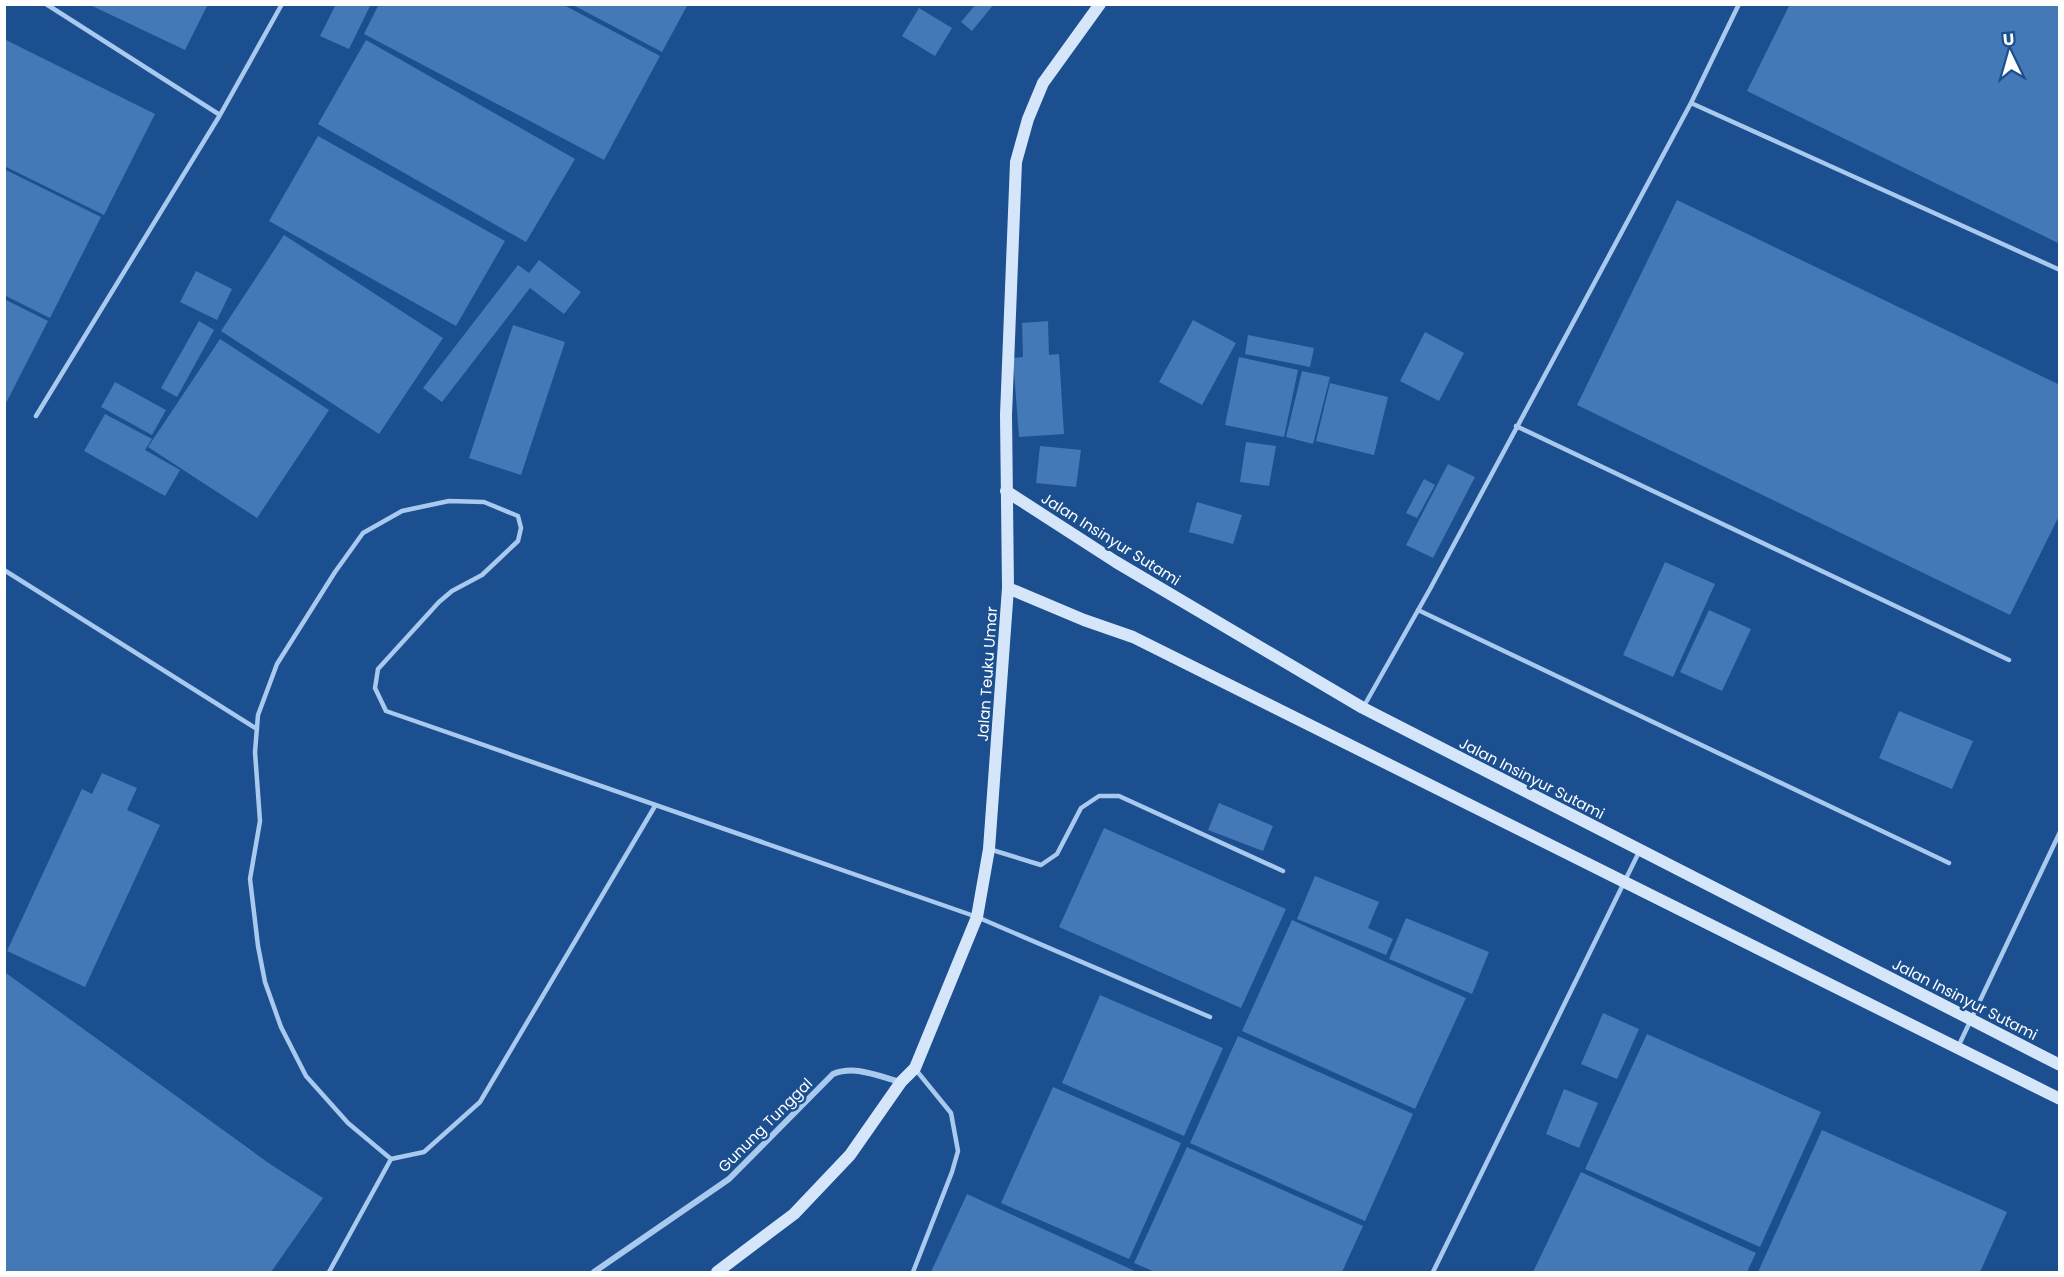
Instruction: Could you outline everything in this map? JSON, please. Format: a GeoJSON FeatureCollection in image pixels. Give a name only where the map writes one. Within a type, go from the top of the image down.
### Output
{"type":"FeatureCollection","features":[{"type":"Feature","properties":{"kind":"street","name":"Jalan Teuku Umar"},"geometry":{"type":"LineString","coordinates":[[717,1272],[794,1214],[850,1155],[901,1082],[915,1068],[977,917],[989,849],[1008,588],[1006,416],[1016,162],[1028,119],[1043,83],[1100,4]]}},
{"type":"Feature","properties":{"kind":"street","name":"Jalan Insinyur Sutami"},"geometry":{"type":"LineString","coordinates":[[1006,491],[1116,562],[1363,708],[2060,1065]]}},
{"type":"Feature","properties":{"kind":"street"},"geometry":{"type":"LineString","coordinates":[[1008,588],[1084,620],[1133,637],[2060,1099]]}},
{"type":"Feature","properties":{"kind":"street","name":"Gunung Tunggal"},"geometry":{"type":"LineString","coordinates":[[594,1272],[729,1179],[833,1074],[844,1070],[856,1070],[901,1082]]}},
{"type":"Feature","properties":{"kind":"lane"},"geometry":{"type":"LineString","coordinates":[[46,4],[219,116]]}},
{"type":"Feature","properties":{"kind":"lane"},"geometry":{"type":"LineString","coordinates":[[36,416],[219,116],[282,4]]}},
{"type":"Feature","properties":{"kind":"lane"},"geometry":{"type":"LineString","coordinates":[[1363,708],[1691,103],[1739,4]]}},
{"type":"Feature","properties":{"kind":"lane"},"geometry":{"type":"LineString","coordinates":[[1691,103],[2060,270]]}},
{"type":"Feature","properties":{"kind":"lane"},"geometry":{"type":"LineString","coordinates":[[1516,426],[2008,660]]}},
{"type":"Feature","properties":{"kind":"lane"},"geometry":{"type":"LineString","coordinates":[[391,1160],[348,1123],[306,1076],[281,1027],[265,982],[250,879],[260,821],[255,752],[258,715],[277,664],[363,532],[402,511],[449,501],[484,502],[518,516],[521,528],[518,541],[482,575],[452,591],[439,602],[378,669],[375,687],[386,711],[977,917],[1210,1017]]}},
{"type":"Feature","properties":{"kind":"lane"},"geometry":{"type":"LineString","coordinates":[[4,570],[257,729]]}},
{"type":"Feature","properties":{"kind":"lane"},"geometry":{"type":"LineString","coordinates":[[1418,610],[1949,863]]}},
{"type":"Feature","properties":{"kind":"lane"},"geometry":{"type":"LineString","coordinates":[[989,849],[1041,865],[1057,854],[1081,808],[1099,796],[1119,796],[1283,871]]}},
{"type":"Feature","properties":{"kind":"lane"},"geometry":{"type":"LineString","coordinates":[[329,1272],[391,1160],[424,1152],[480,1102],[655,806]]}},
{"type":"Feature","properties":{"kind":"lane"},"geometry":{"type":"LineString","coordinates":[[1957,1048],[2060,832]]}},
{"type":"Feature","properties":{"kind":"lane"},"geometry":{"type":"LineString","coordinates":[[1433,1272],[1639,850]]}},
{"type":"Feature","properties":{"kind":"lane"},"geometry":{"type":"LineString","coordinates":[[913,1272],[958,1151],[951,1113],[915,1068]]}},
{"type":"Feature","properties":{"kind":"building"},"geometry":{"type":"Polygon","coordinates":[[[88,4],[208,4],[185,50],[88,4]]]}},
{"type":"Feature","properties":{"kind":"building"},"geometry":{"type":"Polygon","coordinates":[[[336,4],[371,4],[349,49],[320,36],[336,4]]]}},
{"type":"Feature","properties":{"kind":"building"},"geometry":{"type":"Polygon","coordinates":[[[379,4],[562,4],[660,56],[604,160],[364,34],[379,4]]]}},
{"type":"Feature","properties":{"kind":"building"},"geometry":{"type":"Polygon","coordinates":[[[571,4],[688,4],[662,52],[571,4]]]}},
{"type":"Feature","properties":{"kind":"building"},"geometry":{"type":"Polygon","coordinates":[[[976,4],[994,4],[972,31],[961,22],[976,4]]]}},
{"type":"Feature","properties":{"kind":"building"},"geometry":{"type":"Polygon","coordinates":[[[1790,4],[2060,4],[2060,244],[1747,91],[1790,4]]]}},
{"type":"Feature","properties":{"kind":"building"},"geometry":{"type":"Polygon","coordinates":[[[919,8],[952,28],[935,56],[902,36],[919,8]]]}},
{"type":"Feature","properties":{"kind":"building"},"geometry":{"type":"Polygon","coordinates":[[[4,39],[155,114],[104,215],[4,166],[4,39]]]}},
{"type":"Feature","properties":{"kind":"building"},"geometry":{"type":"Polygon","coordinates":[[[366,40],[575,159],[526,242],[318,124],[366,40]]]}},
{"type":"Feature","properties":{"kind":"building"},"geometry":{"type":"Polygon","coordinates":[[[318,136],[505,241],[456,326],[269,221],[318,136]]]}},
{"type":"Feature","properties":{"kind":"building"},"geometry":{"type":"Polygon","coordinates":[[[4,169],[101,217],[50,318],[4,295],[4,169]]]}},
{"type":"Feature","properties":{"kind":"building"},"geometry":{"type":"Polygon","coordinates":[[[1677,200],[2060,385],[2060,514],[2010,615],[1577,405],[1677,200]]]}},
{"type":"Feature","properties":{"kind":"building"},"geometry":{"type":"Polygon","coordinates":[[[284,235],[443,338],[379,434],[221,331],[284,235]]]}},
{"type":"Feature","properties":{"kind":"building"},"geometry":{"type":"Polygon","coordinates":[[[539,260],[581,292],[564,314],[530,288],[442,402],[423,388],[518,265],[529,273],[539,260]]]}},
{"type":"Feature","properties":{"kind":"building"},"geometry":{"type":"Polygon","coordinates":[[[196,271],[232,289],[217,320],[180,302],[196,271]]]}},
{"type":"Feature","properties":{"kind":"building"},"geometry":{"type":"Polygon","coordinates":[[[4,299],[48,321],[4,407],[4,299]]]}},
{"type":"Feature","properties":{"kind":"building"},"geometry":{"type":"Polygon","coordinates":[[[1193,320],[1236,343],[1202,405],[1159,382],[1193,320]]]}},
{"type":"Feature","properties":{"kind":"building"},"geometry":{"type":"Polygon","coordinates":[[[199,321],[214,330],[177,397],[161,388],[199,321]]]}},
{"type":"Feature","properties":{"kind":"building"},"geometry":{"type":"Polygon","coordinates":[[[1048,321],[1049,355],[1059,354],[1064,434],[1019,437],[1013,358],[1023,357],[1022,323],[1048,321]]]}},
{"type":"Feature","properties":{"kind":"building"},"geometry":{"type":"Polygon","coordinates":[[[513,325],[565,342],[521,475],[469,458],[513,325]]]}},
{"type":"Feature","properties":{"kind":"building"},"geometry":{"type":"Polygon","coordinates":[[[1425,332],[1464,353],[1439,401],[1400,381],[1425,332]]]}},
{"type":"Feature","properties":{"kind":"building"},"geometry":{"type":"Polygon","coordinates":[[[1248,335],[1314,348],[1310,367],[1245,354],[1248,335]]]}},
{"type":"Feature","properties":{"kind":"building"},"geometry":{"type":"Polygon","coordinates":[[[220,339],[329,410],[257,518],[148,447],[220,339]]]}},
{"type":"Feature","properties":{"kind":"building"},"geometry":{"type":"Polygon","coordinates":[[[1239,357],[1298,370],[1284,437],[1225,425],[1239,357]]]}},
{"type":"Feature","properties":{"kind":"building"},"geometry":{"type":"Polygon","coordinates":[[[1302,371],[1330,377],[1313,444],[1286,437],[1302,371]]]}},
{"type":"Feature","properties":{"kind":"building"},"geometry":{"type":"Polygon","coordinates":[[[115,382],[166,410],[152,435],[101,407],[115,382]]]}},
{"type":"Feature","properties":{"kind":"building"},"geometry":{"type":"Polygon","coordinates":[[[1330,383],[1388,397],[1374,455],[1316,441],[1330,383]]]}},
{"type":"Feature","properties":{"kind":"building"},"geometry":{"type":"Polygon","coordinates":[[[105,414],[152,439],[145,450],[180,470],[165,496],[84,451],[105,414]]]}},
{"type":"Feature","properties":{"kind":"building"},"geometry":{"type":"Polygon","coordinates":[[[1246,442],[1276,446],[1269,486],[1240,482],[1246,442]]]}},
{"type":"Feature","properties":{"kind":"building"},"geometry":{"type":"Polygon","coordinates":[[[1040,446],[1081,450],[1076,487],[1036,483],[1040,446]]]}},
{"type":"Feature","properties":{"kind":"building"},"geometry":{"type":"Polygon","coordinates":[[[1448,464],[1475,477],[1433,558],[1406,545],[1448,464]]]}},
{"type":"Feature","properties":{"kind":"building"},"geometry":{"type":"Polygon","coordinates":[[[1424,479],[1435,485],[1417,518],[1406,513],[1424,479]]]}},
{"type":"Feature","properties":{"kind":"building"},"geometry":{"type":"Polygon","coordinates":[[[1197,502],[1242,515],[1233,544],[1189,532],[1197,502]]]}},
{"type":"Feature","properties":{"kind":"building"},"geometry":{"type":"Polygon","coordinates":[[[1665,562],[1715,584],[1673,677],[1623,655],[1665,562]]]}},
{"type":"Feature","properties":{"kind":"building"},"geometry":{"type":"Polygon","coordinates":[[[1709,610],[1751,629],[1722,691],[1680,672],[1709,610]]]}},
{"type":"Feature","properties":{"kind":"building"},"geometry":{"type":"Polygon","coordinates":[[[1899,711],[1973,741],[1952,789],[1879,758],[1899,711]]]}},
{"type":"Feature","properties":{"kind":"building"},"geometry":{"type":"Polygon","coordinates":[[[102,773],[137,788],[127,810],[160,825],[85,987],[7,951],[82,789],[92,794],[102,773]]]}},
{"type":"Feature","properties":{"kind":"building"},"geometry":{"type":"Polygon","coordinates":[[[1219,803],[1273,826],[1263,851],[1208,830],[1219,803]]]}},
{"type":"Feature","properties":{"kind":"building"},"geometry":{"type":"Polygon","coordinates":[[[1104,828],[1286,909],[1241,1008],[1059,927],[1104,828]]]}},
{"type":"Feature","properties":{"kind":"building"},"geometry":{"type":"Polygon","coordinates":[[[1315,876],[1379,902],[1368,928],[1393,939],[1386,955],[1297,919],[1315,876]]]}},
{"type":"Feature","properties":{"kind":"building"},"geometry":{"type":"Polygon","coordinates":[[[1406,918],[1489,952],[1472,994],[1389,959],[1406,918]]]}},
{"type":"Feature","properties":{"kind":"building"},"geometry":{"type":"Polygon","coordinates":[[[1292,920],[1466,998],[1415,1109],[1242,1031],[1292,920]]]}},
{"type":"Feature","properties":{"kind":"building"},"geometry":{"type":"Polygon","coordinates":[[[6,973],[270,1164],[323,1198],[271,1272],[4,1272],[6,973]]]}},
{"type":"Feature","properties":{"kind":"building"},"geometry":{"type":"Polygon","coordinates":[[[1100,995],[1223,1048],[1184,1136],[1062,1083],[1100,995]]]}},
{"type":"Feature","properties":{"kind":"building"},"geometry":{"type":"Polygon","coordinates":[[[1603,1013],[1639,1029],[1617,1079],[1581,1064],[1603,1013]]]}},
{"type":"Feature","properties":{"kind":"building"},"geometry":{"type":"Polygon","coordinates":[[[1647,1034],[1821,1112],[1760,1247],[1585,1169],[1647,1034]]]}},
{"type":"Feature","properties":{"kind":"building"},"geometry":{"type":"Polygon","coordinates":[[[1238,1036],[1413,1114],[1365,1221],[1190,1143],[1238,1036]]]}},
{"type":"Feature","properties":{"kind":"building"},"geometry":{"type":"Polygon","coordinates":[[[1053,1087],[1181,1143],[1129,1259],[1001,1203],[1053,1087]]]}},
{"type":"Feature","properties":{"kind":"building"},"geometry":{"type":"Polygon","coordinates":[[[1564,1089],[1598,1103],[1579,1148],[1546,1134],[1564,1089]]]}},
{"type":"Feature","properties":{"kind":"building"},"geometry":{"type":"Polygon","coordinates":[[[1822,1130],[2007,1212],[1980,1272],[1758,1272],[1822,1130]]]}},
{"type":"Feature","properties":{"kind":"building"},"geometry":{"type":"Polygon","coordinates":[[[1187,1147],[1363,1226],[1342,1272],[1155,1272],[1134,1263],[1187,1147]]]}},
{"type":"Feature","properties":{"kind":"building"},"geometry":{"type":"Polygon","coordinates":[[[1581,1172],[1756,1253],[1747,1272],[1533,1272],[1581,1172]]]}},
{"type":"Feature","properties":{"kind":"building"},"geometry":{"type":"Polygon","coordinates":[[[967,1194],[1137,1272],[931,1272],[967,1194]]]}}]}
